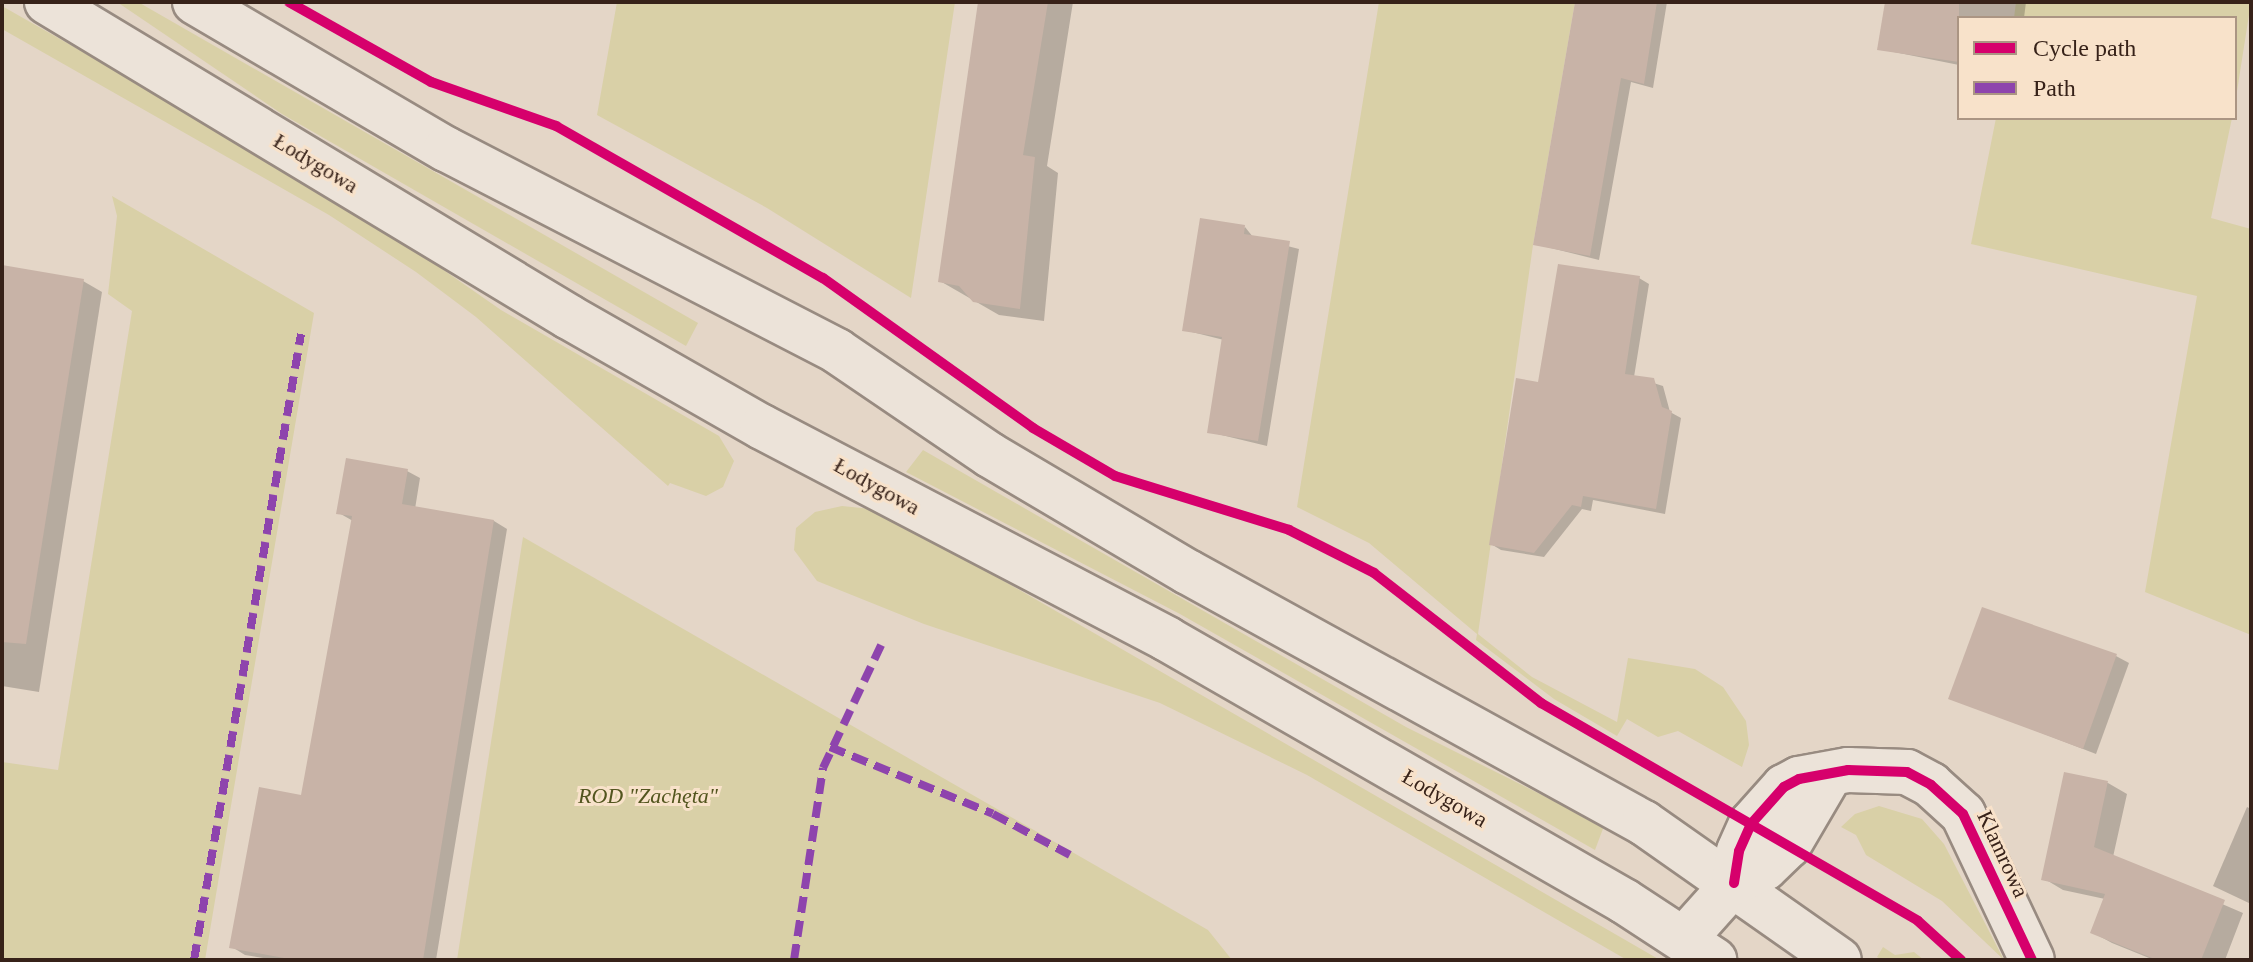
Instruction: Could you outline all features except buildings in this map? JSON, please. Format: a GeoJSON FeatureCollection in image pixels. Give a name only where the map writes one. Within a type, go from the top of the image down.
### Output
{"type":"FeatureCollection","features":[{"type":"Feature","properties":{"kind":"main road","name":"Łodygowa"},"geometry":{"type":"LineString","coordinates":[[47,2],[707,397],[1167,639],[1699,949]]}},
{"type":"Feature","properties":{"kind":"main road"},"geometry":{"type":"LineString","coordinates":[[195,2],[472,163],[827,345],[990,455],[1415,701],[1636,819],[1734,883],[1839,960]]}},
{"type":"Feature","properties":{"kind":"main road","name":"Klamrowa"},"geometry":{"type":"LineString","coordinates":[[1699,949],[1734,883],[1739,851],[1768,803],[1799,779],[1870,767],[1907,772],[1949,797],[1963,814],[2032,960]]}},
{"type":"Feature","properties":{"kind":"green space"},"geometry":{"type":"Polygon","coordinates":[[[117,2],[138,2],[698,323],[686,346],[282,114],[117,2]]]}},
{"type":"Feature","properties":{"kind":"green space"},"geometry":{"type":"Polygon","coordinates":[[[617,2],[955,2],[911,298],[767,208],[597,115],[617,2]]]}},
{"type":"Feature","properties":{"kind":"green space"},"geometry":{"type":"Polygon","coordinates":[[[1379,2],[1575,2],[1533,245],[1478,634],[1532,677],[1617,722],[1628,658],[1695,669],[1723,687],[1746,721],[1749,745],[1742,767],[1678,731],[1658,737],[1627,719],[1617,736],[1554,699],[1476,640],[1477,634],[1369,543],[1297,507],[1379,2]]]}},
{"type":"Feature","properties":{"kind":"green space"},"geometry":{"type":"Polygon","coordinates":[[[2016,2],[2251,2],[2237,91],[2237,16],[2014,16],[2016,2]]]}},
{"type":"Feature","properties":{"kind":"green space"},"geometry":{"type":"Polygon","coordinates":[[[2,6],[343,200],[501,310],[719,436],[734,461],[723,487],[706,496],[670,483],[668,486],[476,317],[416,272],[329,215],[2,29],[2,6]]]}},
{"type":"Feature","properties":{"kind":"green space"},"geometry":{"type":"Polygon","coordinates":[[[1996,120],[2232,120],[2211,218],[2251,229],[2251,635],[2145,592],[2197,296],[1971,244],[1996,120]]]}},
{"type":"Feature","properties":{"kind":"green space"},"geometry":{"type":"Polygon","coordinates":[[[112,196],[314,313],[205,960],[2,960],[2,762],[58,770],[132,311],[108,294],[117,216],[112,196]]]}},
{"type":"Feature","properties":{"kind":"green space"},"geometry":{"type":"Polygon","coordinates":[[[923,450],[1406,727],[1604,826],[1595,850],[1180,614],[906,472],[923,450]]]}},
{"type":"Feature","properties":{"kind":"green space"},"geometry":{"type":"Polygon","coordinates":[[[842,506],[881,510],[1660,960],[1627,960],[1307,775],[1160,703],[924,624],[817,581],[794,550],[796,528],[815,512],[842,506]]]}},
{"type":"Feature","properties":{"kind":"green space","name":"ROD \"Zachęta\""},"geometry":{"type":"Polygon","coordinates":[[[523,537],[1208,930],[1232,960],[457,960],[523,537]]]}},
{"type":"Feature","properties":{"kind":"green space"},"geometry":{"type":"Polygon","coordinates":[[[1879,806],[1922,819],[1944,844],[2004,960],[1942,901],[1866,855],[1856,835],[1841,827],[1855,814],[1879,806]]]}},
{"type":"Feature","properties":{"kind":"green space"},"geometry":{"type":"Polygon","coordinates":[[[1883,947],[1895,955],[1914,952],[1924,960],[1882,960],[1877,957],[1883,947]]]}},
{"type":"Feature","properties":{"kind":"marked path"},"geometry":{"type":"LineString","coordinates":[[194,960],[301,334]]}},
{"type":"Feature","properties":{"kind":"marked path"},"geometry":{"type":"LineString","coordinates":[[794,960],[823,768],[882,643]]}},
{"type":"Feature","properties":{"kind":"marked path"},"geometry":{"type":"LineString","coordinates":[[830,747],[993,814],[1070,855]]}},
{"type":"Feature","properties":{"kind":"cycle path"},"geometry":{"type":"LineString","coordinates":[[289,2],[431,82],[556,126],[823,278],[1033,428],[1115,476],[1289,530],[1374,573],[1541,703],[1918,921],[1961,960]]}},
{"type":"Feature","properties":{"kind":"cycle path"},"geometry":{"type":"LineString","coordinates":[[1734,883],[1739,851],[1751,824],[1784,787],[1799,779],[1848,770],[1907,772],[1931,785],[1963,814],[2032,960]]}}]}
